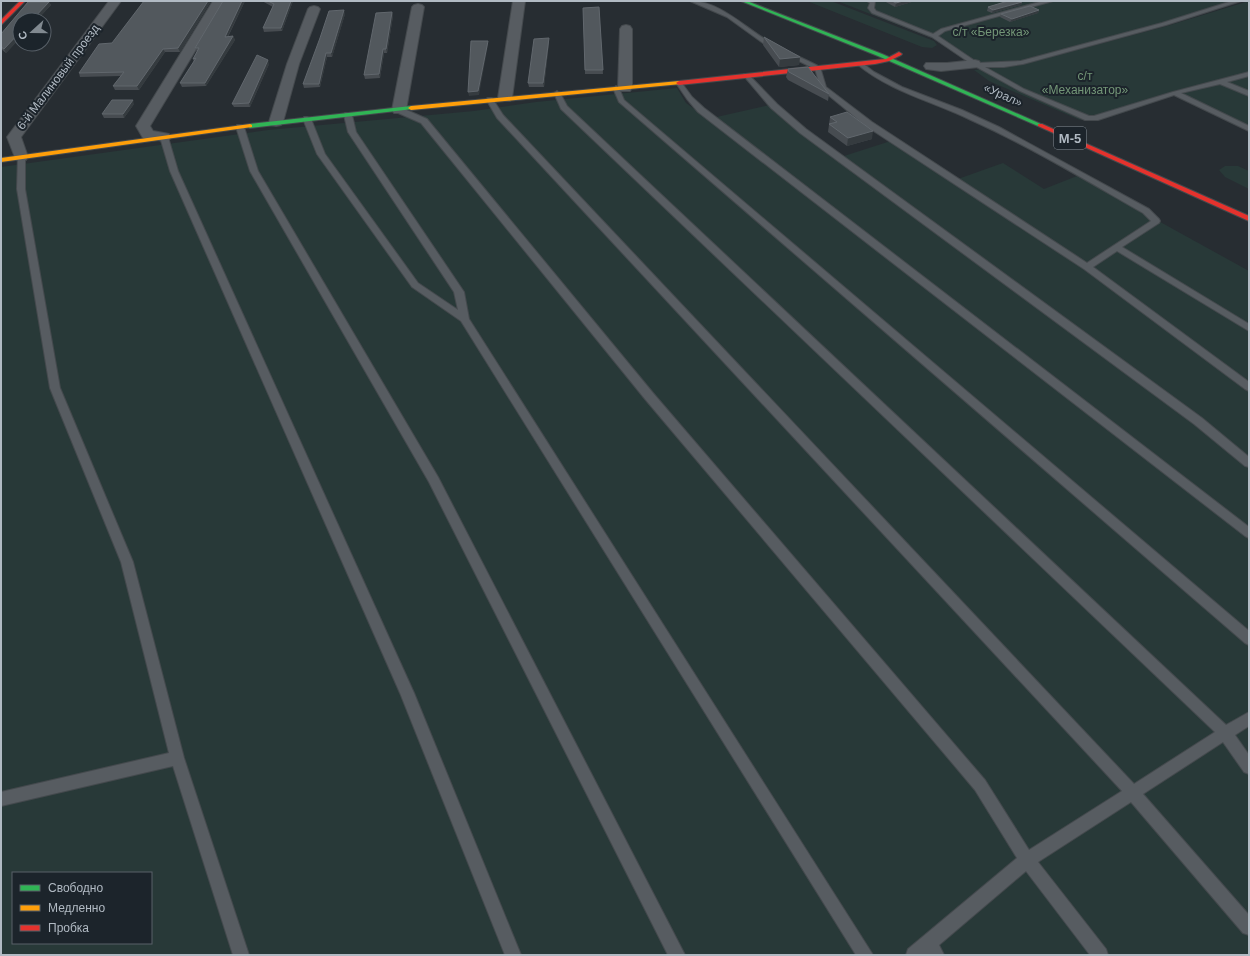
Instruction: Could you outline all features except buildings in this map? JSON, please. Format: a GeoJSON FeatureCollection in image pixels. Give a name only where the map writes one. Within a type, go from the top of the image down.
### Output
{"type":"FeatureCollection","features":[{"type":"Feature","properties":{"kind":"main road"},"geometry":{"type":"LineString","coordinates":[[1,23],[23,1]]}},
{"type":"Feature","properties":{"kind":"main road","name":"«Урал»"},"geometry":{"type":"LineString","coordinates":[[743,1],[889,59],[1152,174],[1249,219]]}},
{"type":"Feature","properties":{"kind":"main road"},"geometry":{"type":"LineString","coordinates":[[758,1],[930,66]]}},
{"type":"Feature","properties":{"kind":"main road"},"geometry":{"type":"LineString","coordinates":[[1,160],[276,122],[399,110],[490,99],[678,83],[818,68],[889,59],[899,54]]}},
{"type":"Feature","properties":{"kind":"main road"},"geometry":{"type":"LineString","coordinates":[[1148,164],[1249,211]]}},
{"type":"Feature","properties":{"kind":"street","name":"6-й Малиновый проезд"},"geometry":{"type":"LineString","coordinates":[[21,157],[14,137],[114,1]]}},
{"type":"Feature","properties":{"kind":"street"},"geometry":{"type":"LineString","coordinates":[[164,137],[148,135],[143,126],[219,1]]}},
{"type":"Feature","properties":{"kind":"street"},"geometry":{"type":"LineString","coordinates":[[505,98],[519,1]]}},
{"type":"Feature","properties":{"kind":"street"},"geometry":{"type":"LineString","coordinates":[[399,110],[418,7]]}},
{"type":"Feature","properties":{"kind":"street"},"geometry":{"type":"LineString","coordinates":[[276,122],[293,64],[314,9]]}},
{"type":"Feature","properties":{"kind":"street"},"geometry":{"type":"LineString","coordinates":[[620,88],[626,29]]}},
{"type":"Feature","properties":{"kind":"street"},"geometry":{"type":"LineString","coordinates":[[854,44],[865,56],[863,63],[890,64],[912,69]]}},
{"type":"Feature","properties":{"kind":"street"},"geometry":{"type":"LineString","coordinates":[[930,66],[942,68],[953,73],[975,64]]}},
{"type":"Feature","properties":{"kind":"lane"},"geometry":{"type":"LineString","coordinates":[[693,1],[729,16],[766,42],[818,68],[823,88],[869,124],[1086,267],[1249,387]]}},
{"type":"Feature","properties":{"kind":"lane"},"geometry":{"type":"LineString","coordinates":[[872,1],[871,8],[874,12],[934,36],[975,64],[1036,97],[1091,119],[1175,93],[1249,74]]}},
{"type":"Feature","properties":{"kind":"lane"},"geometry":{"type":"LineString","coordinates":[[934,36],[943,30],[1050,1]]}},
{"type":"Feature","properties":{"kind":"lane"},"geometry":{"type":"LineString","coordinates":[[975,64],[1004,65],[1021,63],[1164,24],[1238,1]]}},
{"type":"Feature","properties":{"kind":"lane"},"geometry":{"type":"LineString","coordinates":[[863,63],[872,74],[909,93],[956,110],[1023,142],[1146,211],[1156,221],[1086,267]]}},
{"type":"Feature","properties":{"kind":"lane"},"geometry":{"type":"LineString","coordinates":[[746,75],[774,106],[802,131],[1198,421],[1249,463]]}},
{"type":"Feature","properties":{"kind":"lane"},"geometry":{"type":"LineString","coordinates":[[1220,81],[1249,94]]}},
{"type":"Feature","properties":{"kind":"lane"},"geometry":{"type":"LineString","coordinates":[[678,83],[689,98],[701,110],[1249,533]]}},
{"type":"Feature","properties":{"kind":"lane"},"geometry":{"type":"LineString","coordinates":[[620,88],[621,101],[1249,639]]}},
{"type":"Feature","properties":{"kind":"lane"},"geometry":{"type":"LineString","coordinates":[[557,93],[564,107],[1224,733],[1249,767]]}},
{"type":"Feature","properties":{"kind":"lane"},"geometry":{"type":"LineString","coordinates":[[1175,93],[1249,129]]}},
{"type":"Feature","properties":{"kind":"lane"},"geometry":{"type":"LineString","coordinates":[[490,99],[500,116],[1132,792],[1249,927]]}},
{"type":"Feature","properties":{"kind":"lane"},"geometry":{"type":"LineString","coordinates":[[399,110],[424,121],[649,396],[980,785],[1027,860],[1100,955]]}},
{"type":"Feature","properties":{"kind":"lane"},"geometry":{"type":"LineString","coordinates":[[348,115],[352,132],[459,292],[464,320],[865,955]]}},
{"type":"Feature","properties":{"kind":"lane"},"geometry":{"type":"LineString","coordinates":[[307,119],[311,132],[322,154],[415,285],[464,320]]}},
{"type":"Feature","properties":{"kind":"lane"},"geometry":{"type":"LineString","coordinates":[[240,127],[254,171],[434,480],[677,955]]}},
{"type":"Feature","properties":{"kind":"lane"},"geometry":{"type":"LineString","coordinates":[[164,137],[174,171],[407,693],[513,955]]}},
{"type":"Feature","properties":{"kind":"lane"},"geometry":{"type":"LineString","coordinates":[[21,157],[21,189],[55,388],[127,562],[177,758],[241,955]]}},
{"type":"Feature","properties":{"kind":"lane"},"geometry":{"type":"LineString","coordinates":[[1116,247],[1249,328]]}},
{"type":"Feature","properties":{"kind":"lane"},"geometry":{"type":"LineString","coordinates":[[914,955],[932,949],[1027,860],[1249,718]]}},
{"type":"Feature","properties":{"kind":"lane"},"geometry":{"type":"LineString","coordinates":[[1,799],[177,758]]}},
{"type":"Feature","properties":{"kind":"green space"},"geometry":{"type":"Polygon","coordinates":[[[807,1],[831,1],[934,41],[937,45],[932,48],[922,47],[807,1]]]}},
{"type":"Feature","properties":{"kind":"green space","name":"с/т «Березка»"},"geometry":{"type":"Polygon","coordinates":[[[837,1],[1231,1],[1161,23],[1017,62],[971,64],[932,38],[837,1]]]}},
{"type":"Feature","properties":{"kind":"green space","name":"с/т «Механизатор»"},"geometry":{"type":"Polygon","coordinates":[[[1249,1],[1249,72],[1174,91],[1080,120],[989,81],[974,70],[1021,65],[1167,26],[1249,1]]]}},
{"type":"Feature","properties":{"kind":"green space"},"geometry":{"type":"Polygon","coordinates":[[[1249,75],[1249,131],[1176,95],[1249,75]]]}},
{"type":"Feature","properties":{"kind":"green space"},"geometry":{"type":"Polygon","coordinates":[[[677,88],[686,103],[708,119],[774,104],[806,130],[844,156],[897,139],[958,179],[1003,163],[1044,189],[1077,176],[1249,271],[1249,955],[1,955],[1,167],[268,130],[474,111],[536,102],[677,88]]]}},
{"type":"Feature","properties":{"kind":"green space"},"geometry":{"type":"Polygon","coordinates":[[[1225,166],[1238,166],[1249,171],[1249,189],[1225,177],[1219,170],[1225,166]]]}},
{"type":"Feature","properties":{"kind":"traffic: fast"},"geometry":{"type":"LineString","coordinates":[[743,1],[880,55],[1040,125]]}},
{"type":"Feature","properties":{"kind":"traffic: fast"},"geometry":{"type":"LineString","coordinates":[[250,126],[411,108]]}},
{"type":"Feature","properties":{"kind":"traffic: slow"},"geometry":{"type":"LineString","coordinates":[[411,108],[679,83]]}},
{"type":"Feature","properties":{"kind":"traffic: slow"},"geometry":{"type":"LineString","coordinates":[[1,160],[250,126]]}},
{"type":"Feature","properties":{"kind":"traffic: jam"},"geometry":{"type":"LineString","coordinates":[[1,23],[23,1]]}},
{"type":"Feature","properties":{"kind":"traffic: jam"},"geometry":{"type":"LineString","coordinates":[[679,83],[875,62],[887,60],[899,54]]}},
{"type":"Feature","properties":{"kind":"traffic: jam"},"geometry":{"type":"LineString","coordinates":[[1040,125],[1249,219]]}}]}
